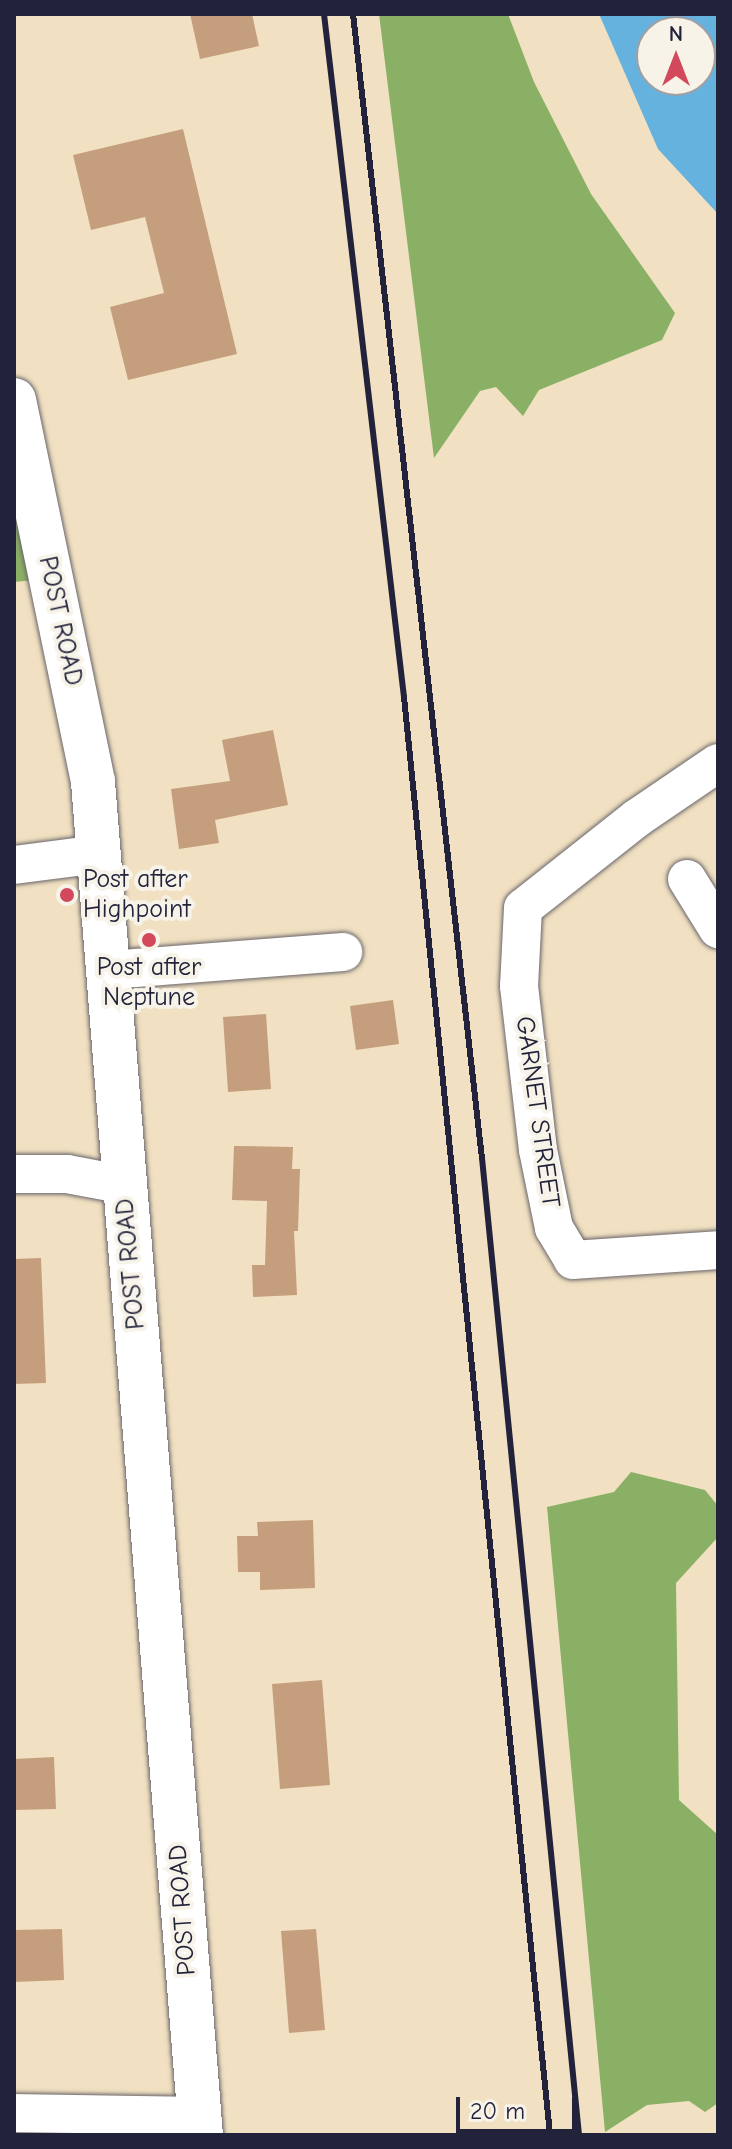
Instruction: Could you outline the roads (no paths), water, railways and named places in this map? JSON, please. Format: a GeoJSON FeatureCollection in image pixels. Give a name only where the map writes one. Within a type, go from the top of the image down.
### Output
{"type":"FeatureCollection","features":[{"type":"Feature","properties":{"kind":"main road","name":"POST ROAD"},"geometry":{"type":"LineString","coordinates":[[14,400],[93,782],[200,2126]]}},
{"type":"Feature","properties":{"kind":"street","name":"GARNET STREET"},"geometry":{"type":"LineString","coordinates":[[718,763],[637,818],[523,908],[519,986],[538,1150],[554,1228],[573,1260],[718,1250]]}},
{"type":"Feature","properties":{"kind":"street"},"geometry":{"type":"LineString","coordinates":[[14,865],[100,854]]}},
{"type":"Feature","properties":{"kind":"street"},"geometry":{"type":"LineString","coordinates":[[687,879],[718,929]]}},
{"type":"Feature","properties":{"kind":"street"},"geometry":{"type":"LineString","coordinates":[[109,970],[343,952]]}},
{"type":"Feature","properties":{"kind":"street"},"geometry":{"type":"LineString","coordinates":[[14,1174],[67,1174],[125,1185]]}},
{"type":"Feature","properties":{"kind":"street"},"geometry":{"type":"LineString","coordinates":[[14,2113],[200,2126]]}},
{"type":"Feature","properties":{"kind":"water"},"geometry":{"type":"Polygon","coordinates":[[[599,14],[718,14],[718,214],[658,149],[599,14]]]}},
{"type":"Feature","properties":{"kind":"railway"},"geometry":{"type":"LineString","coordinates":[[324,14],[404,697],[550,2135]]}},
{"type":"Feature","properties":{"kind":"railway"},"geometry":{"type":"LineString","coordinates":[[353,14],[482,1158],[579,2135]]}},
{"type":"Feature","properties":{"kind":"place","name":"Post after Highpoint"},"geometry":{"type":"Point","coordinates":[67,895]}},
{"type":"Feature","properties":{"kind":"place","name":"Post after Neptune"},"geometry":{"type":"Point","coordinates":[149,940]}}]}
